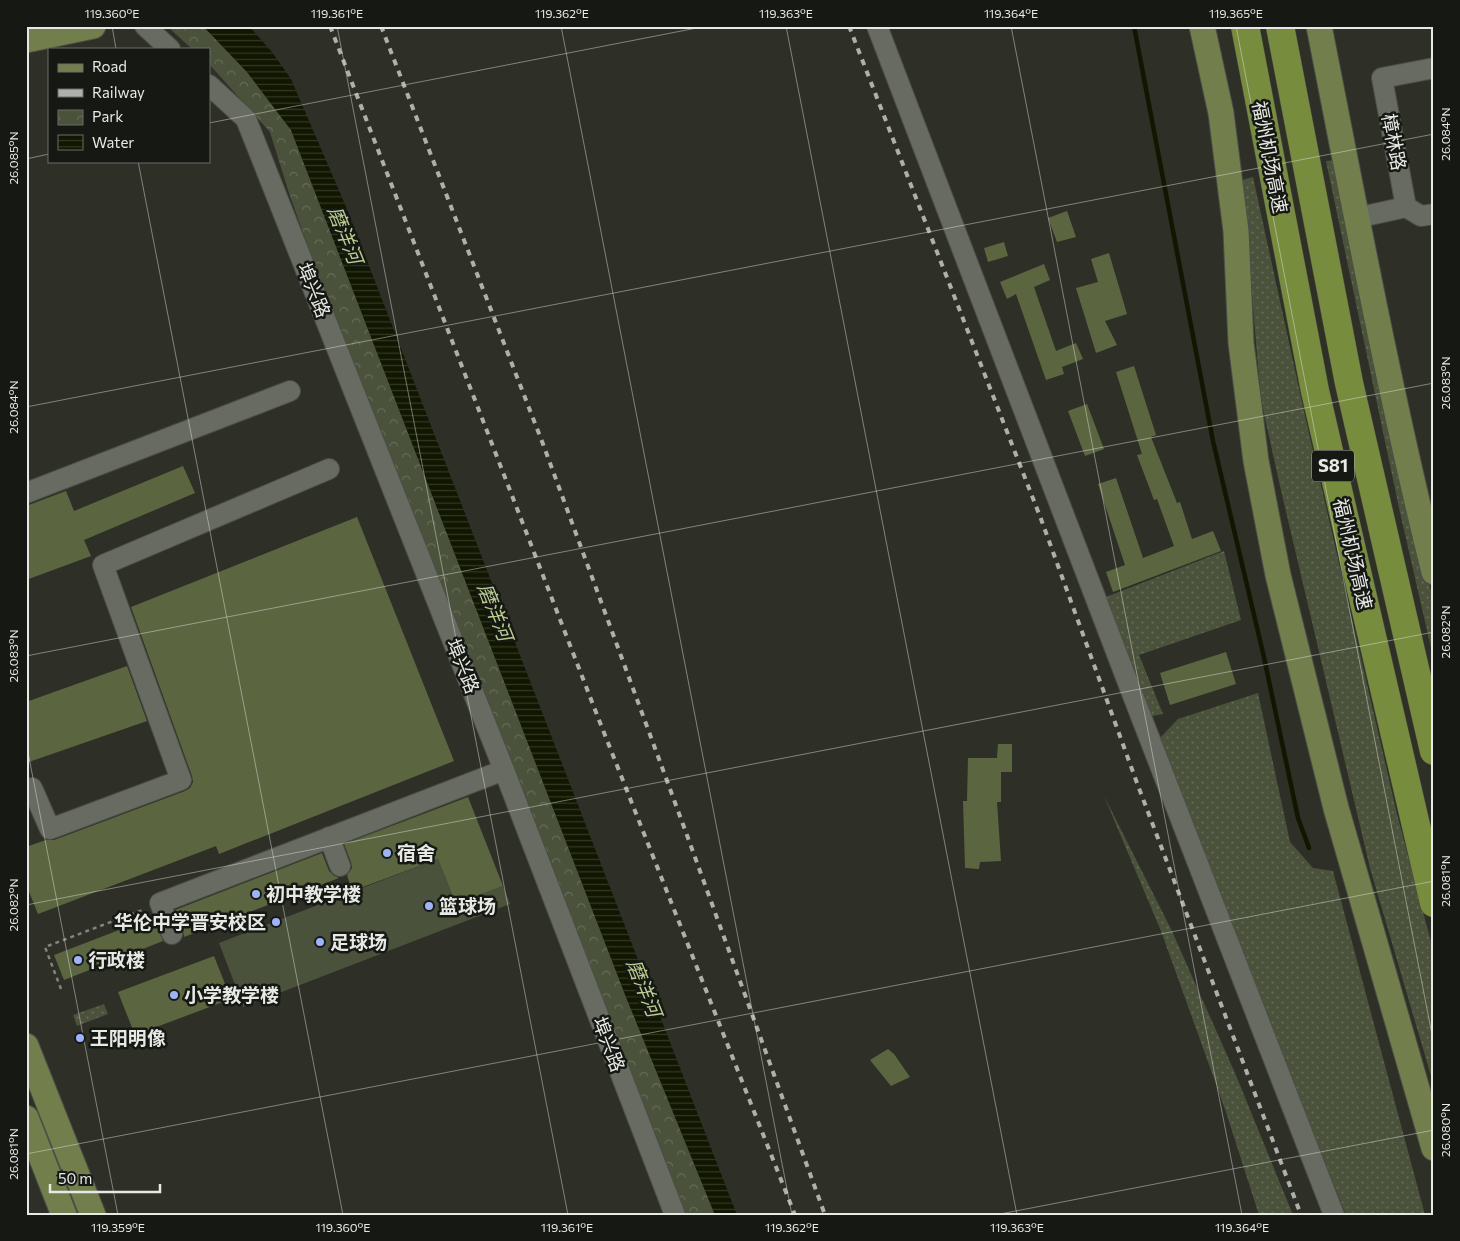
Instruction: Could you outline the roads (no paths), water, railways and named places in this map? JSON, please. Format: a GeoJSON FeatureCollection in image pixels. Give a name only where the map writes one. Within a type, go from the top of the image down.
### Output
{"type":"FeatureCollection","features":[{"type":"Feature","properties":{"kind":"highway","name":"福州机场高速"},"geometry":{"type":"LineString","coordinates":[[1245,26],[1315,391],[1434,903]]}},
{"type":"Feature","properties":{"kind":"highway","name":"福州机场高速"},"geometry":{"type":"LineString","coordinates":[[1280,26],[1348,383],[1434,751]]}},
{"type":"Feature","properties":{"kind":"main road"},"geometry":{"type":"LineString","coordinates":[[26,40],[94,26]]}},
{"type":"Feature","properties":{"kind":"main road"},"geometry":{"type":"LineString","coordinates":[[1202,26],[1221,113],[1236,231],[1243,362],[1256,461],[1278,575],[1336,808],[1434,1148]]}},
{"type":"Feature","properties":{"kind":"main road"},"geometry":{"type":"LineString","coordinates":[[1319,26],[1356,218],[1411,479],[1434,572]]}},
{"type":"Feature","properties":{"kind":"main road"},"geometry":{"type":"LineString","coordinates":[[26,1046],[92,1215]]}},
{"type":"Feature","properties":{"kind":"main road"},"geometry":{"type":"LineString","coordinates":[[26,1118],[64,1215]]}},
{"type":"Feature","properties":{"kind":"street"},"geometry":{"type":"LineString","coordinates":[[145,26],[169,48]]}},
{"type":"Feature","properties":{"kind":"street"},"geometry":{"type":"LineString","coordinates":[[877,26],[1334,1215]]}},
{"type":"Feature","properties":{"kind":"street","name":"樟林路"},"geometry":{"type":"LineString","coordinates":[[1356,218],[1420,213],[1382,78],[1434,68]]}},
{"type":"Feature","properties":{"kind":"street","name":"埠兴路"},"geometry":{"type":"LineString","coordinates":[[210,85],[246,119],[504,770],[675,1215]]}},
{"type":"Feature","properties":{"kind":"street"},"geometry":{"type":"LineString","coordinates":[[26,493],[290,392]]}},
{"type":"Feature","properties":{"kind":"street"},"geometry":{"type":"LineString","coordinates":[[26,790],[32,788],[50,829],[181,780],[103,565],[329,469]]}},
{"type":"Feature","properties":{"kind":"street"},"geometry":{"type":"LineString","coordinates":[[172,934],[160,903],[504,770]]}},
{"type":"Feature","properties":{"kind":"street"},"geometry":{"type":"LineString","coordinates":[[329,838],[340,866]]}},
{"type":"Feature","properties":{"kind":"water","name":"磨洋河"},"geometry":{"type":"Polygon","coordinates":[[[203,26],[249,26],[272,52],[291,79],[347,209],[737,1215],[715,1215],[626,997],[291,130],[247,72],[203,26]]]}},
{"type":"Feature","properties":{"kind":"waterway"},"geometry":{"type":"LineString","coordinates":[[1134,26],[1213,441],[1263,653],[1298,818],[1309,848]]}},
{"type":"Feature","properties":{"kind":"railway"},"geometry":{"type":"LineString","coordinates":[[330,26],[599,720],[795,1215]]}},
{"type":"Feature","properties":{"kind":"railway"},"geometry":{"type":"LineString","coordinates":[[381,26],[543,444],[825,1215]]}},
{"type":"Feature","properties":{"kind":"railway"},"geometry":{"type":"LineString","coordinates":[[849,26],[1041,519],[1137,783],[1301,1215]]}},
{"type":"Feature","properties":{"kind":"place","name":"宿舍"},"geometry":{"type":"Point","coordinates":[387,853]}},
{"type":"Feature","properties":{"kind":"place","name":"初中教学楼"},"geometry":{"type":"Point","coordinates":[256,894]}},
{"type":"Feature","properties":{"kind":"place","name":"篮球场"},"geometry":{"type":"Point","coordinates":[429,906]}},
{"type":"Feature","properties":{"kind":"place","name":"华伦中学晋安校区"},"geometry":{"type":"Point","coordinates":[276,922]}},
{"type":"Feature","properties":{"kind":"place","name":"足球场"},"geometry":{"type":"Point","coordinates":[320,942]}},
{"type":"Feature","properties":{"kind":"place","name":"行政楼"},"geometry":{"type":"Point","coordinates":[78,960]}},
{"type":"Feature","properties":{"kind":"place","name":"小学教学楼"},"geometry":{"type":"Point","coordinates":[174,995]}},
{"type":"Feature","properties":{"kind":"place","name":"王阳明像"},"geometry":{"type":"Point","coordinates":[80,1038]}}]}
